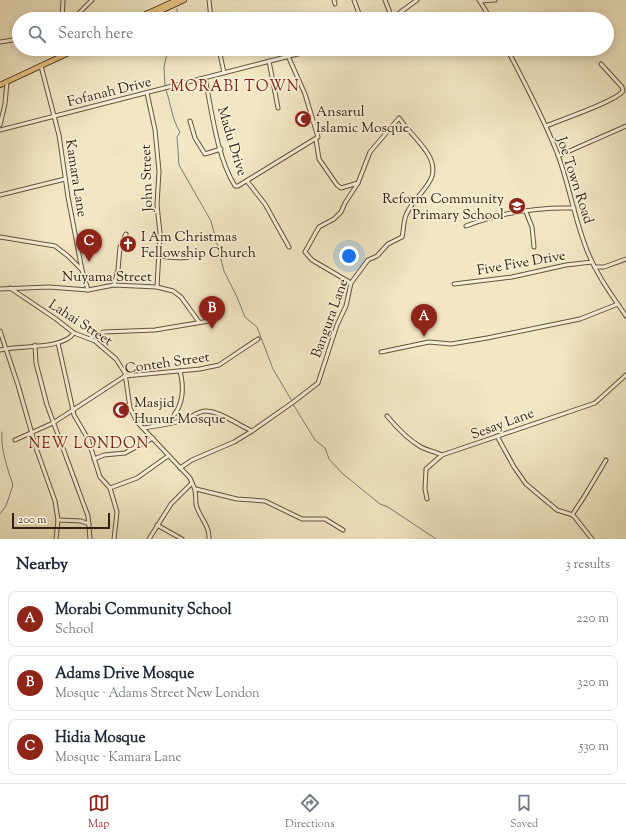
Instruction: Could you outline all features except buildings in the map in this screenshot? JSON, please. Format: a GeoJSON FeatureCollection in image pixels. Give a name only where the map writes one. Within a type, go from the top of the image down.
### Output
{"type":"FeatureCollection","features":[{"type":"Feature","properties":{"kind":"highway"},"geometry":{"type":"LineString","coordinates":[[150,12],[176,0]]}},
{"type":"Feature","properties":{"kind":"highway"},"geometry":{"type":"LineString","coordinates":[[158,12],[184,0]]}},
{"type":"Feature","properties":{"kind":"highway"},"geometry":{"type":"LineString","coordinates":[[0,83],[56,56]]}},
{"type":"Feature","properties":{"kind":"highway"},"geometry":{"type":"LineString","coordinates":[[0,83],[7,82],[62,56]]}},
{"type":"Feature","properties":{"kind":"street"},"geometry":{"type":"LineString","coordinates":[[62,12],[63,0]]}},
{"type":"Feature","properties":{"kind":"street"},"geometry":{"type":"LineString","coordinates":[[80,12],[92,0]]}},
{"type":"Feature","properties":{"kind":"street"},"geometry":{"type":"LineString","coordinates":[[209,0],[210,12]]}},
{"type":"Feature","properties":{"kind":"street"},"geometry":{"type":"LineString","coordinates":[[334,0],[335,4]]}},
{"type":"Feature","properties":{"kind":"street"},"geometry":{"type":"LineString","coordinates":[[354,0],[358,12]]}},
{"type":"Feature","properties":{"kind":"street"},"geometry":{"type":"LineString","coordinates":[[385,0],[389,12]]}},
{"type":"Feature","properties":{"kind":"street"},"geometry":{"type":"LineString","coordinates":[[401,12],[417,0]]}},
{"type":"Feature","properties":{"kind":"street"},"geometry":{"type":"LineString","coordinates":[[479,1],[495,0]]}},
{"type":"Feature","properties":{"kind":"street"},"geometry":{"type":"LineString","coordinates":[[479,1],[486,12]]}},
{"type":"Feature","properties":{"kind":"street"},"geometry":{"type":"LineString","coordinates":[[0,42],[12,40]]}},
{"type":"Feature","properties":{"kind":"street"},"geometry":{"type":"LineString","coordinates":[[220,56],[224,73]]}},
{"type":"Feature","properties":{"kind":"street"},"geometry":{"type":"LineString","coordinates":[[288,56],[305,94],[318,137],[316,140],[319,159],[337,185],[341,188],[358,183]]}},
{"type":"Feature","properties":{"kind":"street","name":"Fofanah Drive"},"geometry":{"type":"LineString","coordinates":[[0,130],[288,56]]}},
{"type":"Feature","properties":{"kind":"street","name":"Joe Town Road"},"geometry":{"type":"LineString","coordinates":[[510,56],[546,126],[558,156],[584,245],[594,268],[626,316]]}},
{"type":"Feature","properties":{"kind":"street"},"geometry":{"type":"LineString","coordinates":[[269,62],[278,108]]}},
{"type":"Feature","properties":{"kind":"street"},"geometry":{"type":"LineString","coordinates":[[546,126],[609,100],[622,93],[622,87],[601,64]]}},
{"type":"Feature","properties":{"kind":"street","name":"Kamara Lane"},"geometry":{"type":"LineString","coordinates":[[41,66],[62,148],[65,179],[82,270],[88,290]]}},
{"type":"Feature","properties":{"kind":"street","name":"Madu Drive"},"geometry":{"type":"LineString","coordinates":[[205,78],[221,149],[235,186],[247,181]]}},
{"type":"Feature","properties":{"kind":"street"},"geometry":{"type":"LineString","coordinates":[[0,125],[5,104],[7,82]]}},
{"type":"Feature","properties":{"kind":"street","name":"John Street"},"geometry":{"type":"LineString","coordinates":[[147,93],[155,130],[159,171],[157,205],[160,226],[157,287]]}},
{"type":"Feature","properties":{"kind":"street","name":"Bangura Lane"},"geometry":{"type":"LineString","coordinates":[[180,468],[192,460],[234,442],[252,431],[292,403],[318,382],[332,337],[346,306],[351,283],[368,260],[376,256],[388,244],[402,237],[406,214],[430,181],[434,172],[431,161],[422,145],[408,132],[399,118],[370,152],[358,183]]}},
{"type":"Feature","properties":{"kind":"street"},"geometry":{"type":"LineString","coordinates":[[190,122],[196,138],[205,154],[221,149]]}},
{"type":"Feature","properties":{"kind":"street"},"geometry":{"type":"LineString","coordinates":[[558,156],[626,126]]}},
{"type":"Feature","properties":{"kind":"street"},"geometry":{"type":"LineString","coordinates":[[289,247],[259,195],[247,181],[316,140]]}},
{"type":"Feature","properties":{"kind":"street"},"geometry":{"type":"LineString","coordinates":[[0,195],[65,179]]}},
{"type":"Feature","properties":{"kind":"street"},"geometry":{"type":"LineString","coordinates":[[351,283],[312,260],[305,252],[319,227],[339,215],[358,183]]}},
{"type":"Feature","properties":{"kind":"street"},"geometry":{"type":"LineString","coordinates":[[466,226],[486,218],[557,208],[574,208]]}},
{"type":"Feature","properties":{"kind":"street"},"geometry":{"type":"LineString","coordinates":[[526,212],[532,227],[534,247]]}},
{"type":"Feature","properties":{"kind":"street"},"geometry":{"type":"LineString","coordinates":[[114,285],[118,270],[120,247],[126,234]]}},
{"type":"Feature","properties":{"kind":"street"},"geometry":{"type":"LineString","coordinates":[[0,237],[55,246],[82,270]]}},
{"type":"Feature","properties":{"kind":"street"},"geometry":{"type":"LineString","coordinates":[[159,256],[193,257],[197,253]]}},
{"type":"Feature","properties":{"kind":"street"},"geometry":{"type":"LineString","coordinates":[[594,268],[604,267],[626,259]]}},
{"type":"Feature","properties":{"kind":"street","name":"Five Five Drive"},"geometry":{"type":"LineString","coordinates":[[454,284],[512,276],[566,265],[592,262]]}},
{"type":"Feature","properties":{"kind":"street","name":"Nuyama Street"},"geometry":{"type":"LineString","coordinates":[[0,289],[49,287],[88,290],[114,285],[157,287],[174,291],[181,297],[199,322]]}},
{"type":"Feature","properties":{"kind":"street","name":"Lahai Street"},"geometry":{"type":"LineString","coordinates":[[10,288],[74,333],[90,338],[116,359],[125,376],[130,408],[137,422],[190,478],[192,483]]}},
{"type":"Feature","properties":{"kind":"street"},"geometry":{"type":"LineString","coordinates":[[381,352],[433,342],[442,344],[487,338],[580,319],[618,304]]}},
{"type":"Feature","properties":{"kind":"street"},"geometry":{"type":"LineString","coordinates":[[90,338],[104,332],[155,330],[215,320]]}},
{"type":"Feature","properties":{"kind":"street"},"geometry":{"type":"LineString","coordinates":[[0,331],[54,501],[58,520],[56,539]]}},
{"type":"Feature","properties":{"kind":"street"},"geometry":{"type":"LineString","coordinates":[[0,350],[58,343],[69,339],[74,333]]}},
{"type":"Feature","properties":{"kind":"street","name":"Conteh Street"},"geometry":{"type":"LineString","coordinates":[[15,440],[53,423],[125,376],[180,371],[219,365],[258,339]]}},
{"type":"Feature","properties":{"kind":"street"},"geometry":{"type":"LineString","coordinates":[[58,343],[74,415],[88,439],[100,477],[110,488],[116,505],[114,539]]}},
{"type":"Feature","properties":{"kind":"street"},"geometry":{"type":"LineString","coordinates":[[35,345],[36,363],[53,423],[89,524],[90,539]]}},
{"type":"Feature","properties":{"kind":"street"},"geometry":{"type":"LineString","coordinates":[[174,415],[181,404],[183,385],[180,371]]}},
{"type":"Feature","properties":{"kind":"street","name":"Sesay Lane"},"geometry":{"type":"LineString","coordinates":[[442,455],[595,403],[626,375]]}},
{"type":"Feature","properties":{"kind":"street"},"geometry":{"type":"LineString","coordinates":[[143,428],[186,419],[207,411],[220,415],[252,431]]}},
{"type":"Feature","properties":{"kind":"street"},"geometry":{"type":"LineString","coordinates":[[387,416],[411,441],[422,448],[442,455],[426,469],[425,489],[427,499]]}},
{"type":"Feature","properties":{"kind":"street"},"geometry":{"type":"LineString","coordinates":[[497,436],[514,467],[526,484],[557,510],[572,515],[592,539]]}},
{"type":"Feature","properties":{"kind":"street"},"geometry":{"type":"LineString","coordinates":[[94,459],[104,455],[125,453],[153,438]]}},
{"type":"Feature","properties":{"kind":"street"},"geometry":{"type":"LineString","coordinates":[[110,488],[137,478],[168,456]]}},
{"type":"Feature","properties":{"kind":"street"},"geometry":{"type":"LineString","coordinates":[[572,515],[606,460]]}},
{"type":"Feature","properties":{"kind":"street"},"geometry":{"type":"LineString","coordinates":[[149,539],[177,496],[192,483],[196,489],[197,506],[205,523],[209,539]]}},
{"type":"Feature","properties":{"kind":"street"},"geometry":{"type":"LineString","coordinates":[[196,489],[237,498],[265,501],[302,519],[325,519],[343,530]]}},
{"type":"Feature","properties":{"kind":"street"},"geometry":{"type":"LineString","coordinates":[[58,520],[81,521],[89,524]]}},
{"type":"Feature","properties":{"kind":"street"},"geometry":{"type":"LineString","coordinates":[[157,525],[182,539]]}},
{"type":"Feature","properties":{"kind":"waterway"},"geometry":{"type":"LineString","coordinates":[[165,86],[164,67],[166,56]]}},
{"type":"Feature","properties":{"kind":"waterway"},"geometry":{"type":"LineString","coordinates":[[166,90],[173,117],[180,132],[177,137],[179,165],[211,221],[224,271],[245,317],[257,327],[273,369],[292,401]]}},
{"type":"Feature","properties":{"kind":"waterway"},"geometry":{"type":"LineString","coordinates":[[293,404],[315,440],[325,448],[329,459],[343,474],[380,504],[388,507],[436,539]]}},
{"type":"Feature","properties":{"kind":"waterway"},"geometry":{"type":"LineString","coordinates":[[0,514],[6,506],[13,485],[3,452],[2,432]]}},
{"type":"Feature","properties":{"kind":"place","name":"Ansarul Islamic Mosque"},"geometry":{"type":"Point","coordinates":[303,119]}},
{"type":"Feature","properties":{"kind":"place","name":"Reform Community Primary School"},"geometry":{"type":"Point","coordinates":[517,206]}},
{"type":"Feature","properties":{"kind":"place","name":"I Am Christmas Fellowship Church"},"geometry":{"type":"Point","coordinates":[128,244]}},
{"type":"Feature","properties":{"kind":"place","name":"Hidia Mosque"},"geometry":{"type":"Point","coordinates":[89,262]}},
{"type":"Feature","properties":{"kind":"place","name":"Adams Drive Mosque"},"geometry":{"type":"Point","coordinates":[212,329]}},
{"type":"Feature","properties":{"kind":"place","name":"Morabi Community School"},"geometry":{"type":"Point","coordinates":[424,337]}},
{"type":"Feature","properties":{"kind":"place","name":"Masjid Hunur Mosque"},"geometry":{"type":"Point","coordinates":[121,410]}},
{"type":"Feature","properties":{"kind":"district","name":"MORABI TOWN"},"geometry":{"type":"Point","coordinates":[235,86]}},
{"type":"Feature","properties":{"kind":"district","name":"NEW LONDON"},"geometry":{"type":"Point","coordinates":[89,443]}}]}
